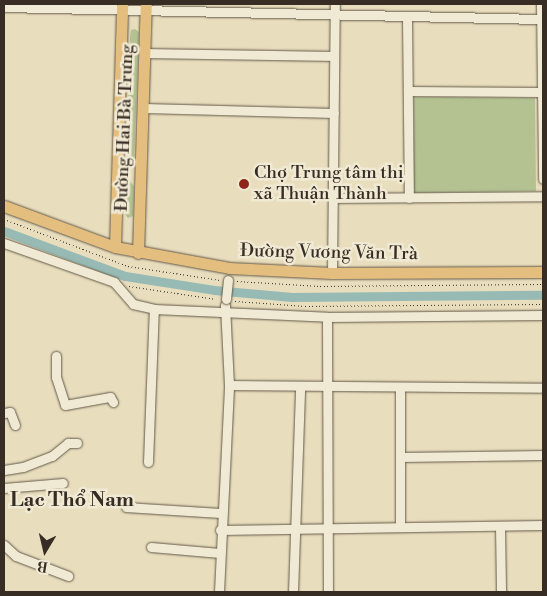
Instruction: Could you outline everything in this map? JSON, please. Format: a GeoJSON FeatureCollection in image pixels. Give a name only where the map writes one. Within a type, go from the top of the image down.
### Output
{"type":"FeatureCollection","features":[{"type":"Feature","properties":{"kind":"main road","name":"Đường Hai Bà Trưng"},"geometry":{"type":"LineString","coordinates":[[115,247],[120,169],[122,8]]}},
{"type":"Feature","properties":{"kind":"main road","name":"Đường Hai Bà Trưng"},"geometry":{"type":"LineString","coordinates":[[138,253],[146,8]]}},
{"type":"Feature","properties":{"kind":"main road"},"geometry":{"type":"LineString","coordinates":[[120,169],[142,170]]}},
{"type":"Feature","properties":{"kind":"main road","name":"Đường Vương Văn Trà"},"geometry":{"type":"LineString","coordinates":[[4,206],[115,247],[228,274],[543,272]]}},
{"type":"Feature","properties":{"kind":"street"},"geometry":{"type":"LineString","coordinates":[[332,273],[334,4]]}},
{"type":"Feature","properties":{"kind":"street"},"geometry":{"type":"LineString","coordinates":[[541,4],[543,179]]}},
{"type":"Feature","properties":{"kind":"street"},"geometry":{"type":"LineString","coordinates":[[4,7],[146,8],[334,15],[542,19]]}},
{"type":"Feature","properties":{"kind":"street"},"geometry":{"type":"LineString","coordinates":[[407,17],[409,198]]}},
{"type":"Feature","properties":{"kind":"street"},"geometry":{"type":"LineString","coordinates":[[146,53],[333,56]]}},
{"type":"Feature","properties":{"kind":"street"},"geometry":{"type":"LineString","coordinates":[[408,91],[541,92]]}},
{"type":"Feature","properties":{"kind":"street"},"geometry":{"type":"LineString","coordinates":[[144,108],[334,113]]}},
{"type":"Feature","properties":{"kind":"street"},"geometry":{"type":"LineString","coordinates":[[334,198],[543,196]]}},
{"type":"Feature","properties":{"kind":"street"},"geometry":{"type":"LineString","coordinates":[[4,243],[114,282],[133,304],[154,309],[224,310],[327,317],[543,315]]}},
{"type":"Feature","properties":{"kind":"street"},"geometry":{"type":"LineString","coordinates":[[219,592],[220,514],[228,385],[224,300],[228,274]]}},
{"type":"Feature","properties":{"kind":"street"},"geometry":{"type":"LineString","coordinates":[[148,462],[154,309]]}},
{"type":"Feature","properties":{"kind":"street"},"geometry":{"type":"LineString","coordinates":[[327,317],[328,592]]}},
{"type":"Feature","properties":{"kind":"street"},"geometry":{"type":"LineString","coordinates":[[56,356],[56,377],[65,405],[110,397],[113,402]]}},
{"type":"Feature","properties":{"kind":"street"},"geometry":{"type":"LineString","coordinates":[[228,385],[327,388],[543,388]]}},
{"type":"Feature","properties":{"kind":"street"},"geometry":{"type":"LineString","coordinates":[[293,592],[293,529],[300,387]]}},
{"type":"Feature","properties":{"kind":"street"},"geometry":{"type":"LineString","coordinates":[[400,388],[400,528]]}},
{"type":"Feature","properties":{"kind":"street"},"geometry":{"type":"LineString","coordinates":[[4,413],[10,412],[15,425]]}},
{"type":"Feature","properties":{"kind":"street"},"geometry":{"type":"LineString","coordinates":[[4,470],[22,467],[52,456],[68,443],[77,443]]}},
{"type":"Feature","properties":{"kind":"street"},"geometry":{"type":"LineString","coordinates":[[400,458],[543,455]]}},
{"type":"Feature","properties":{"kind":"street"},"geometry":{"type":"LineString","coordinates":[[4,488],[63,483]]}},
{"type":"Feature","properties":{"kind":"street"},"geometry":{"type":"LineString","coordinates":[[126,507],[220,514]]}},
{"type":"Feature","properties":{"kind":"street"},"geometry":{"type":"LineString","coordinates":[[220,530],[543,525]]}},
{"type":"Feature","properties":{"kind":"street"},"geometry":{"type":"LineString","coordinates":[[500,526],[502,592]]}},
{"type":"Feature","properties":{"kind":"street"},"geometry":{"type":"LineString","coordinates":[[4,545],[16,556],[68,576]]}},
{"type":"Feature","properties":{"kind":"street"},"geometry":{"type":"LineString","coordinates":[[151,547],[220,553]]}},
{"type":"Feature","properties":{"kind":"path"},"geometry":{"type":"LineString","coordinates":[[114,282],[224,300],[305,306],[543,304]]}},
{"type":"Feature","properties":{"kind":"green space"},"geometry":{"type":"Polygon","coordinates":[[[135,29],[139,32],[134,159],[130,162],[126,158],[130,37],[131,30],[135,29]]]}},
{"type":"Feature","properties":{"kind":"green space"},"geometry":{"type":"Polygon","coordinates":[[[414,97],[535,98],[536,191],[414,193],[414,97]]]}},
{"type":"Feature","properties":{"kind":"green space"},"geometry":{"type":"Polygon","coordinates":[[[130,181],[134,186],[133,216],[128,218],[124,213],[127,183],[130,181]]]}},
{"type":"Feature","properties":{"kind":"waterway"},"geometry":{"type":"LineString","coordinates":[[4,231],[125,276],[214,290],[292,297],[543,295]]}},
{"type":"Feature","properties":{"kind":"place","name":"Chợ Trung tâm thị xã Thuận Thành"},"geometry":{"type":"Point","coordinates":[244,184]}},
{"type":"Feature","properties":{"kind":"district","name":"Lạc Thổ Nam"},"geometry":{"type":"Point","coordinates":[72,500]}}]}
